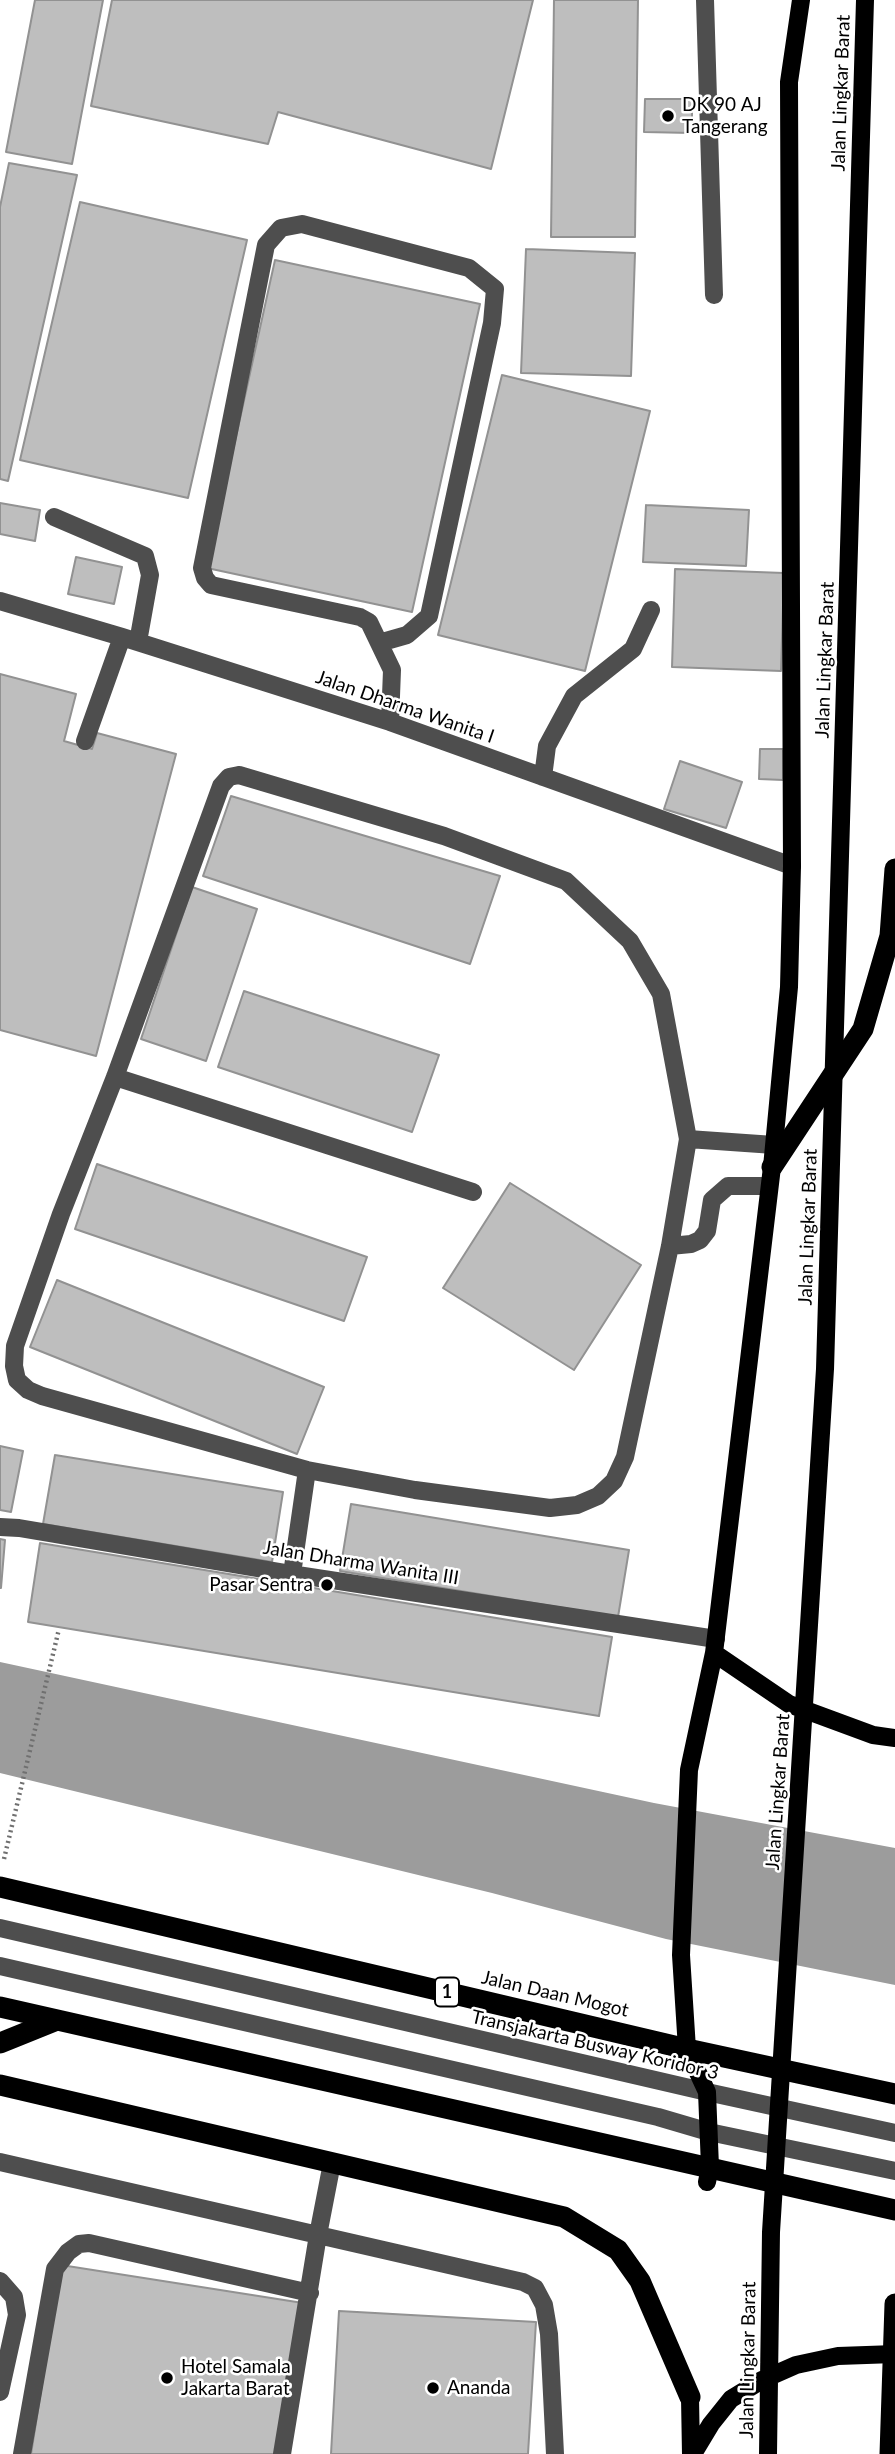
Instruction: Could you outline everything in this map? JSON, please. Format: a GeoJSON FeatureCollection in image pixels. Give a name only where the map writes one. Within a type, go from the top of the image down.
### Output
{"type":"FeatureCollection","features":[{"type":"Feature","properties":{"kind":"highway"},"geometry":{"type":"LineString","coordinates":[[770,1176],[863,1029],[890,936],[895,869]]}},
{"type":"Feature","properties":{"kind":"highway","name":"Jalan Daan Mogot"},"geometry":{"type":"LineString","coordinates":[[0,1887],[687,2049],[895,2094]]}},
{"type":"Feature","properties":{"kind":"highway"},"geometry":{"type":"LineString","coordinates":[[0,2007],[708,2174],[895,2210]]}},
{"type":"Feature","properties":{"kind":"highway"},"geometry":{"type":"LineString","coordinates":[[0,2043],[57,2020]]}},
{"type":"Feature","properties":{"kind":"highway"},"geometry":{"type":"LineString","coordinates":[[0,2085],[564,2217],[618,2250],[640,2281],[691,2397]]}},
{"type":"Feature","properties":{"kind":"highway"},"geometry":{"type":"LineString","coordinates":[[890,2454],[895,2304]]}},
{"type":"Feature","properties":{"kind":"main road","name":"Jalan Lingkar Barat"},"geometry":{"type":"LineString","coordinates":[[708,2174],[707,2092],[687,2049],[681,1955],[689,1770],[715,1646],[774,1145],[789,987],[792,866],[789,82],[801,0]]}},
{"type":"Feature","properties":{"kind":"main road","name":"Jalan Lingkar Barat"},"geometry":{"type":"LineString","coordinates":[[768,2454],[771,2232],[825,1369],[865,0]]}},
{"type":"Feature","properties":{"kind":"main road"},"geometry":{"type":"LineString","coordinates":[[715,1646],[789,1704],[873,1735],[895,1738]]}},
{"type":"Feature","properties":{"kind":"main road"},"geometry":{"type":"LineString","coordinates":[[692,2454],[710,2424],[731,2399],[762,2380],[796,2365],[838,2356],[895,2354]]}},
{"type":"Feature","properties":{"kind":"main road"},"geometry":{"type":"LineString","coordinates":[[691,2397],[692,2454]]}},
{"type":"Feature","properties":{"kind":"street"},"geometry":{"type":"LineString","coordinates":[[705,0],[715,295]]}},
{"type":"Feature","properties":{"kind":"street"},"geometry":{"type":"LineString","coordinates":[[379,643],[407,635],[429,616],[492,323],[495,289],[469,268],[302,224],[281,228],[266,245],[202,568],[211,585],[360,617],[369,622],[379,643],[392,670],[390,722]]}},
{"type":"Feature","properties":{"kind":"street"},"geometry":{"type":"LineString","coordinates":[[54,517],[145,556],[150,575],[130,639],[85,741]]}},
{"type":"Feature","properties":{"kind":"street","name":"Jalan Dharma Wanita I"},"geometry":{"type":"LineString","coordinates":[[0,601],[130,639],[390,722],[792,866]]}},
{"type":"Feature","properties":{"kind":"street"},"geometry":{"type":"LineString","coordinates":[[543,777],[547,746],[574,696],[633,649],[651,610]]}},
{"type":"Feature","properties":{"kind":"street"},"geometry":{"type":"LineString","coordinates":[[239,775],[444,836],[566,881],[630,941],[661,994],[688,1139],[670,1246],[625,1457],[614,1481],[598,1496],[577,1505],[551,1508],[415,1490],[307,1470],[28,1390],[17,1380],[14,1366],[15,1346],[61,1214],[115,1077],[221,786],[229,778],[239,775]]}},
{"type":"Feature","properties":{"kind":"street"},"geometry":{"type":"LineString","coordinates":[[115,1077],[473,1192]]}},
{"type":"Feature","properties":{"kind":"street"},"geometry":{"type":"LineString","coordinates":[[688,1139],[774,1145]]}},
{"type":"Feature","properties":{"kind":"street"},"geometry":{"type":"LineString","coordinates":[[670,1246],[691,1244],[700,1240],[707,1231],[712,1200],[728,1186],[770,1176]]}},
{"type":"Feature","properties":{"kind":"street"},"geometry":{"type":"LineString","coordinates":[[292,1574],[307,1470]]}},
{"type":"Feature","properties":{"kind":"street","name":"Jalan Dharma Wanita III"},"geometry":{"type":"LineString","coordinates":[[0,1527],[19,1528],[715,1646]]}},
{"type":"Feature","properties":{"kind":"street","name":"Transjakarta Busway Koridor 3"},"geometry":{"type":"LineString","coordinates":[[0,1928],[895,2133]]}},
{"type":"Feature","properties":{"kind":"street"},"geometry":{"type":"LineString","coordinates":[[0,1966],[645,2114],[709,2132],[895,2171]]}},
{"type":"Feature","properties":{"kind":"street"},"geometry":{"type":"LineString","coordinates":[[0,2162],[535,2287],[544,2305],[549,2334],[555,2454]]}},
{"type":"Feature","properties":{"kind":"street"},"geometry":{"type":"LineString","coordinates":[[282,2454],[332,2163]]}},
{"type":"Feature","properties":{"kind":"street"},"geometry":{"type":"LineString","coordinates":[[22,2454],[55,2269],[68,2252],[79,2245],[89,2244],[310,2293]]}},
{"type":"Feature","properties":{"kind":"street"},"geometry":{"type":"LineString","coordinates":[[0,2281],[14,2297],[17,2315],[0,2392]]}},
{"type":"Feature","properties":{"kind":"path"},"geometry":{"type":"LineString","coordinates":[[5,1856],[59,1629]]}},
{"type":"Feature","properties":{"kind":"shaded area"},"geometry":{"type":"Polygon","coordinates":[[[0,1662],[654,1803],[895,1848],[895,1985],[666,1939],[492,1893],[0,1773],[0,1662]]]}},
{"type":"Feature","properties":{"kind":"building"},"geometry":{"type":"Polygon","coordinates":[[[35,0],[103,0],[72,164],[6,152],[35,0]]]}},
{"type":"Feature","properties":{"kind":"building"},"geometry":{"type":"Polygon","coordinates":[[[112,0],[533,0],[491,169],[278,112],[268,144],[91,106],[112,0]]]}},
{"type":"Feature","properties":{"kind":"building"},"geometry":{"type":"Polygon","coordinates":[[[554,0],[638,0],[635,237],[551,237],[554,0]]]}},
{"type":"Feature","properties":{"kind":"building","name":"DK 90 AJ Tangerang"},"geometry":{"type":"Polygon","coordinates":[[[645,99],[692,99],[692,133],[644,132],[645,99]]]}},
{"type":"Feature","properties":{"kind":"building"},"geometry":{"type":"Polygon","coordinates":[[[9,163],[77,175],[8,481],[0,479],[0,207],[9,163]]]}},
{"type":"Feature","properties":{"kind":"building"},"geometry":{"type":"Polygon","coordinates":[[[80,202],[247,240],[188,498],[20,460],[80,202]]]}},
{"type":"Feature","properties":{"kind":"building"},"geometry":{"type":"Polygon","coordinates":[[[526,249],[635,253],[631,376],[521,373],[526,249]]]}},
{"type":"Feature","properties":{"kind":"building"},"geometry":{"type":"Polygon","coordinates":[[[275,260],[480,304],[412,612],[207,568],[275,260]]]}},
{"type":"Feature","properties":{"kind":"building"},"geometry":{"type":"Polygon","coordinates":[[[502,375],[650,411],[585,671],[438,635],[502,375]]]}},
{"type":"Feature","properties":{"kind":"building"},"geometry":{"type":"Polygon","coordinates":[[[0,503],[40,510],[35,541],[0,534],[0,503]]]}},
{"type":"Feature","properties":{"kind":"building"},"geometry":{"type":"Polygon","coordinates":[[[646,505],[749,510],[746,566],[643,562],[646,505]]]}},
{"type":"Feature","properties":{"kind":"building"},"geometry":{"type":"Polygon","coordinates":[[[76,557],[122,567],[114,604],[68,594],[76,557]]]}},
{"type":"Feature","properties":{"kind":"building"},"geometry":{"type":"Polygon","coordinates":[[[675,569],[784,573],[781,671],[672,667],[675,569]]]}},
{"type":"Feature","properties":{"kind":"building"},"geometry":{"type":"Polygon","coordinates":[[[0,674],[76,694],[64,741],[92,749],[97,733],[176,754],[96,1056],[0,1030],[0,674]]]}},
{"type":"Feature","properties":{"kind":"building"},"geometry":{"type":"Polygon","coordinates":[[[760,749],[783,749],[783,780],[759,779],[760,749]]]}},
{"type":"Feature","properties":{"kind":"building"},"geometry":{"type":"Polygon","coordinates":[[[680,761],[742,782],[726,828],[664,809],[680,761]]]}},
{"type":"Feature","properties":{"kind":"building"},"geometry":{"type":"Polygon","coordinates":[[[231,796],[500,876],[470,964],[203,876],[231,796]]]}},
{"type":"Feature","properties":{"kind":"building"},"geometry":{"type":"Polygon","coordinates":[[[192,887],[257,909],[206,1061],[141,1039],[192,887]]]}},
{"type":"Feature","properties":{"kind":"building"},"geometry":{"type":"Polygon","coordinates":[[[244,991],[439,1055],[412,1132],[218,1067],[244,991]]]}},
{"type":"Feature","properties":{"kind":"building"},"geometry":{"type":"Polygon","coordinates":[[[97,1164],[367,1257],[344,1321],[75,1229],[97,1164]]]}},
{"type":"Feature","properties":{"kind":"building"},"geometry":{"type":"Polygon","coordinates":[[[510,1183],[641,1265],[574,1370],[443,1288],[510,1183]]]}},
{"type":"Feature","properties":{"kind":"building"},"geometry":{"type":"Polygon","coordinates":[[[57,1280],[324,1387],[297,1454],[30,1347],[57,1280]]]}},
{"type":"Feature","properties":{"kind":"building"},"geometry":{"type":"Polygon","coordinates":[[[0,1446],[23,1451],[11,1512],[0,1510],[0,1446]]]}},
{"type":"Feature","properties":{"kind":"building"},"geometry":{"type":"Polygon","coordinates":[[[55,1455],[283,1492],[272,1562],[43,1524],[55,1455]]]}},
{"type":"Feature","properties":{"kind":"building"},"geometry":{"type":"Polygon","coordinates":[[[351,1504],[629,1550],[618,1617],[340,1571],[351,1504]]]}},
{"type":"Feature","properties":{"kind":"building"},"geometry":{"type":"Polygon","coordinates":[[[0,1539],[5,1540],[1,1588],[0,1588],[0,1539]]]}},
{"type":"Feature","properties":{"kind":"building"},"geometry":{"type":"Polygon","coordinates":[[[40,1543],[612,1637],[599,1716],[28,1622],[40,1543]]]}},
{"type":"Feature","properties":{"kind":"building","name":"Hotel Samala Jakarta Barat"},"geometry":{"type":"Polygon","coordinates":[[[61,2265],[303,2303],[279,2454],[31,2454],[61,2265]]]}},
{"type":"Feature","properties":{"kind":"building","name":"Ananda"},"geometry":{"type":"Polygon","coordinates":[[[339,2311],[536,2322],[528,2454],[331,2454],[339,2311]]]}},
{"type":"Feature","properties":{"kind":"place","name":"DK 90 AJ Tangerang"},"geometry":{"type":"Point","coordinates":[668,116]}},
{"type":"Feature","properties":{"kind":"place","name":"Pasar Sentra"},"geometry":{"type":"Point","coordinates":[327,1585]}},
{"type":"Feature","properties":{"kind":"place","name":"Hotel Samala Jakarta Barat"},"geometry":{"type":"Point","coordinates":[167,2378]}},
{"type":"Feature","properties":{"kind":"place","name":"Ananda"},"geometry":{"type":"Point","coordinates":[433,2388]}}]}
